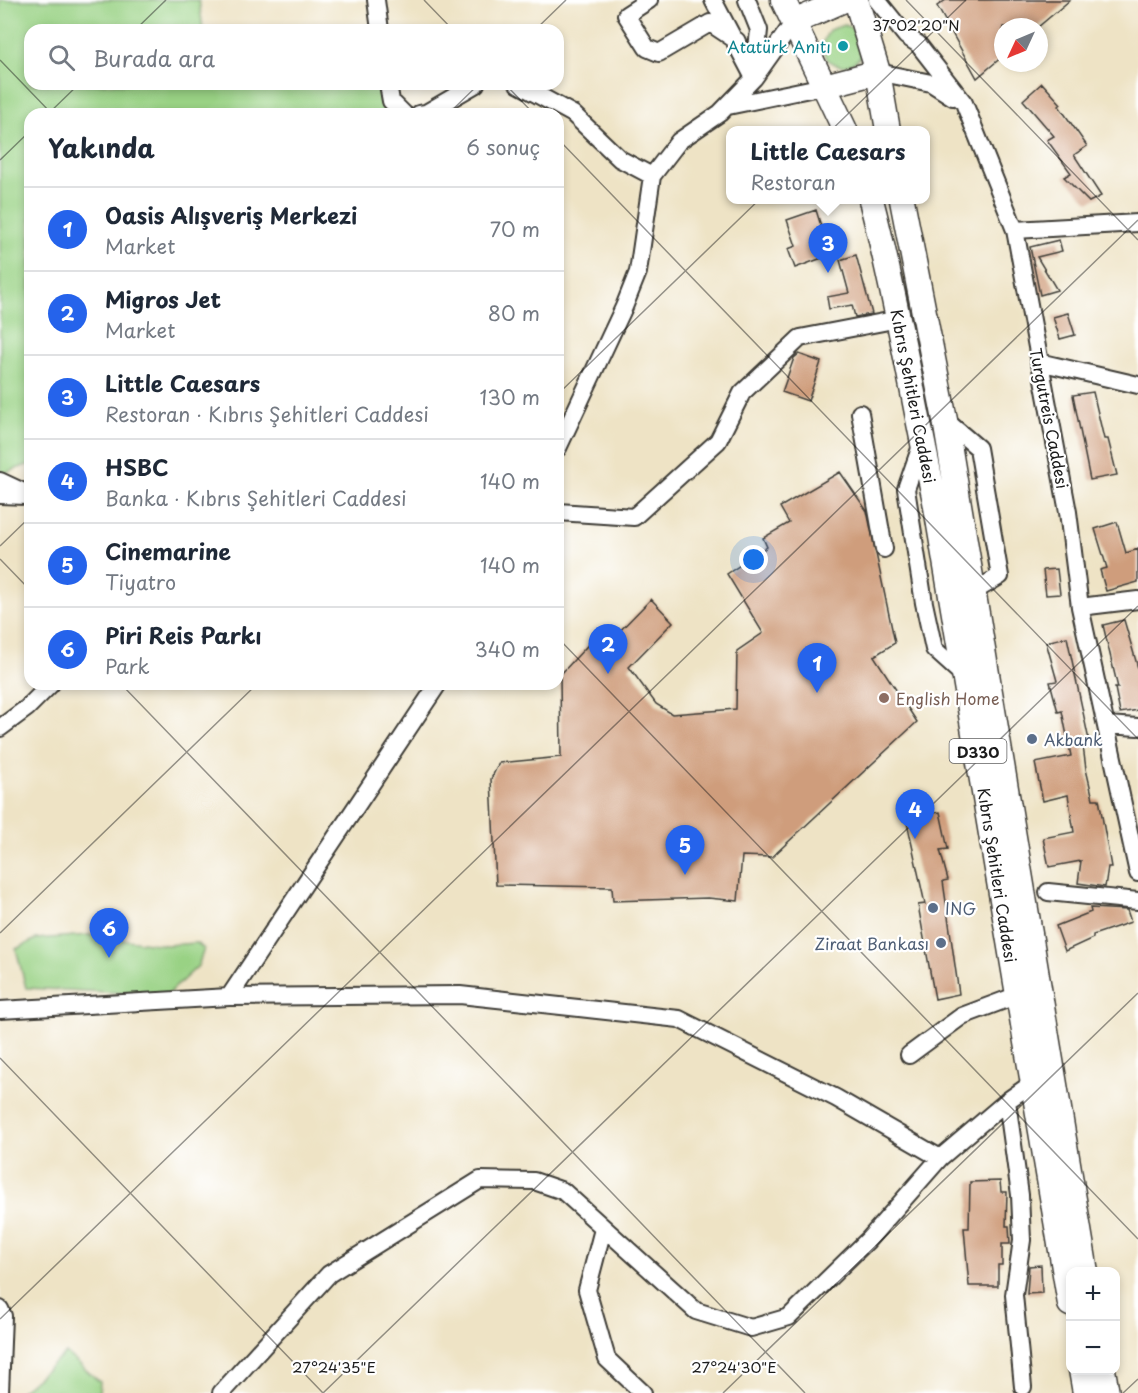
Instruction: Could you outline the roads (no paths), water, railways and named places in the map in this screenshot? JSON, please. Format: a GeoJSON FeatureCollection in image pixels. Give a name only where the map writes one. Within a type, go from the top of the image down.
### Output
{"type":"FeatureCollection","features":[{"type":"Feature","properties":{"kind":"highway"},"geometry":{"type":"LineString","coordinates":[[783,0],[843,126]]}},
{"type":"Feature","properties":{"kind":"highway"},"geometry":{"type":"LineString","coordinates":[[794,22],[844,0]]}},
{"type":"Feature","properties":{"kind":"highway"},"geometry":{"type":"LineString","coordinates":[[856,0],[878,72],[887,126]]}},
{"type":"Feature","properties":{"kind":"highway"},"geometry":{"type":"LineString","coordinates":[[824,86],[878,72]]}},
{"type":"Feature","properties":{"kind":"highway","name":"Kıbrıs Şehitleri Caddesi"},"geometry":{"type":"LineString","coordinates":[[873,204],[899,319],[935,501],[1066,1274]]}},
{"type":"Feature","properties":{"kind":"highway","name":"Kıbrıs Şehitleri Caddesi"},"geometry":{"type":"LineString","coordinates":[[903,204],[945,420],[1085,1267]]}},
{"type":"Feature","properties":{"kind":"highway"},"geometry":{"type":"LineString","coordinates":[[1083,1375],[1085,1393]]}},
{"type":"Feature","properties":{"kind":"highway"},"geometry":{"type":"LineString","coordinates":[[1104,1375],[1107,1393]]}},
{"type":"Feature","properties":{"kind":"street"},"geometry":{"type":"LineString","coordinates":[[376,0],[379,24]]}},
{"type":"Feature","properties":{"kind":"street"},"geometry":{"type":"LineString","coordinates":[[649,0],[626,15],[648,48],[659,53],[710,23],[737,41]]}},
{"type":"Feature","properties":{"kind":"street"},"geometry":{"type":"LineString","coordinates":[[713,0],[737,41],[754,78]]}},
{"type":"Feature","properties":{"kind":"street"},"geometry":{"type":"LineString","coordinates":[[747,0],[759,30],[754,78]]}},
{"type":"Feature","properties":{"kind":"street","name":"Turgutreis Caddesi"},"geometry":{"type":"LineString","coordinates":[[877,0],[906,36],[918,44],[964,103],[1015,230],[1068,512],[1080,607],[1138,873]]}},
{"type":"Feature","properties":{"kind":"street"},"geometry":{"type":"LineString","coordinates":[[564,435],[638,272],[652,176],[679,141],[728,106],[754,78],[794,22]]}},
{"type":"Feature","properties":{"kind":"street"},"geometry":{"type":"LineString","coordinates":[[878,72],[931,83],[964,103]]}},
{"type":"Feature","properties":{"kind":"street"},"geometry":{"type":"LineString","coordinates":[[728,106],[824,86]]}},
{"type":"Feature","properties":{"kind":"street"},"geometry":{"type":"LineString","coordinates":[[389,90],[391,101],[398,108]]}},
{"type":"Feature","properties":{"kind":"street"},"geometry":{"type":"LineString","coordinates":[[435,108],[466,90]]}},
{"type":"Feature","properties":{"kind":"street"},"geometry":{"type":"LineString","coordinates":[[529,90],[562,108]]}},
{"type":"Feature","properties":{"kind":"street"},"geometry":{"type":"LineString","coordinates":[[564,109],[573,114],[620,159],[652,176]]}},
{"type":"Feature","properties":{"kind":"street"},"geometry":{"type":"LineString","coordinates":[[1015,230],[1138,223]]}},
{"type":"Feature","properties":{"kind":"street"},"geometry":{"type":"LineString","coordinates":[[564,512],[634,517],[718,441],[742,393],[800,338],[899,319]]}},
{"type":"Feature","properties":{"kind":"street"},"geometry":{"type":"LineString","coordinates":[[1039,362],[1138,385]]}},
{"type":"Feature","properties":{"kind":"street"},"geometry":{"type":"LineString","coordinates":[[860,413],[884,549]]}},
{"type":"Feature","properties":{"kind":"street"},"geometry":{"type":"LineString","coordinates":[[0,481],[24,492]]}},
{"type":"Feature","properties":{"kind":"street"},"geometry":{"type":"LineString","coordinates":[[0,495],[24,495]]}},
{"type":"Feature","properties":{"kind":"street"},"geometry":{"type":"LineString","coordinates":[[1080,607],[1138,600]]}},
{"type":"Feature","properties":{"kind":"street"},"geometry":{"type":"LineString","coordinates":[[0,728],[27,708],[45,690]]}},
{"type":"Feature","properties":{"kind":"street"},"geometry":{"type":"LineString","coordinates":[[229,997],[434,690]]}},
{"type":"Feature","properties":{"kind":"street"},"geometry":{"type":"LineString","coordinates":[[1106,725],[1138,727]]}},
{"type":"Feature","properties":{"kind":"street"},"geometry":{"type":"LineString","coordinates":[[1048,892],[1138,901]]}},
{"type":"Feature","properties":{"kind":"street"},"geometry":{"type":"LineString","coordinates":[[0,1010],[229,997],[460,995],[680,1018],[836,1098],[939,1158]]}},
{"type":"Feature","properties":{"kind":"street"},"geometry":{"type":"LineString","coordinates":[[909,1055],[962,1016],[1018,995]]}},
{"type":"Feature","properties":{"kind":"street"},"geometry":{"type":"LineString","coordinates":[[221,1393],[329,1274],[480,1180],[534,1181],[563,1191],[696,1311],[751,1328],[789,1317],[868,1240],[939,1158],[1007,1101],[1034,1082]]}},
{"type":"Feature","properties":{"kind":"street"},"geometry":{"type":"LineString","coordinates":[[1007,1101],[1020,1195],[1022,1240],[1014,1295],[1023,1387]]}},
{"type":"Feature","properties":{"kind":"street"},"geometry":{"type":"LineString","coordinates":[[603,1229],[587,1290],[607,1359],[643,1393]]}},
{"type":"Feature","properties":{"kind":"street"},"geometry":{"type":"LineString","coordinates":[[0,1309],[3,1316],[0,1393]]}},
{"type":"Feature","properties":{"kind":"place","name":"Atatürk Anıtı"},"geometry":{"type":"Point","coordinates":[843,46]}},
{"type":"Feature","properties":{"kind":"place","name":"Little Caesars"},"geometry":{"type":"Point","coordinates":[828,273]}},
{"type":"Feature","properties":{"kind":"place","name":"Migros Jet"},"geometry":{"type":"Point","coordinates":[608,674]}},
{"type":"Feature","properties":{"kind":"place","name":"Oasis Alışveriş Merkezi"},"geometry":{"type":"Point","coordinates":[817,693]}},
{"type":"Feature","properties":{"kind":"place","name":"English Home"},"geometry":{"type":"Point","coordinates":[884,698]}},
{"type":"Feature","properties":{"kind":"place","name":"Akbank"},"geometry":{"type":"Point","coordinates":[1032,739]}},
{"type":"Feature","properties":{"kind":"place","name":"HSBC"},"geometry":{"type":"Point","coordinates":[915,839]}},
{"type":"Feature","properties":{"kind":"place","name":"Cinemarine"},"geometry":{"type":"Point","coordinates":[685,875]}},
{"type":"Feature","properties":{"kind":"place","name":"ING"},"geometry":{"type":"Point","coordinates":[933,908]}},
{"type":"Feature","properties":{"kind":"place","name":"Ziraat Bankası"},"geometry":{"type":"Point","coordinates":[941,943]}},
{"type":"Feature","properties":{"kind":"place","name":"Piri Reis Parkı"},"geometry":{"type":"Point","coordinates":[109,958]}}]}
